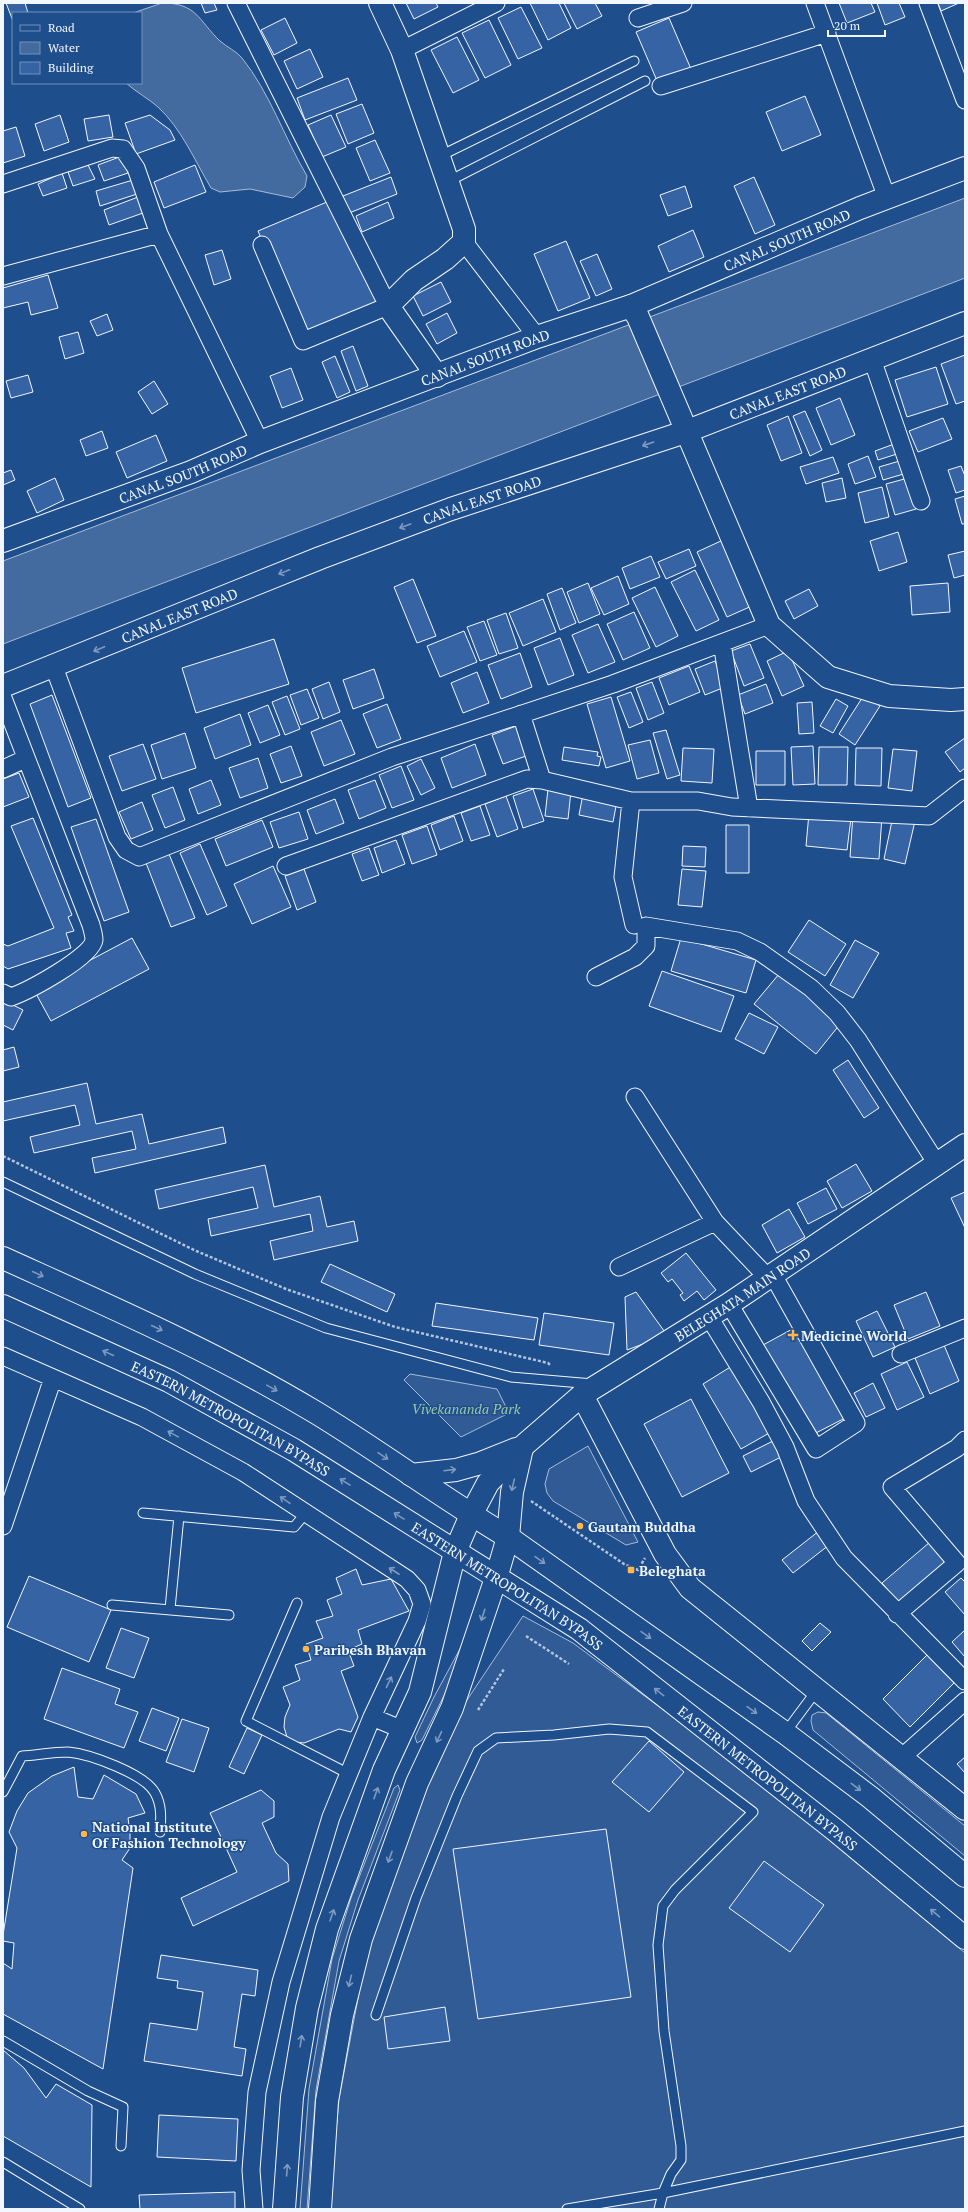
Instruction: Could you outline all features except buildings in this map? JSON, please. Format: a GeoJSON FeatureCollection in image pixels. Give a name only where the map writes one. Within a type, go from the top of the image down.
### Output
{"type":"FeatureCollection","features":[{"type":"Feature","properties":{"kind":"main road"},"geometry":{"type":"LineString","coordinates":[[380,3],[402,50],[464,229],[464,242],[445,259],[414,280],[388,306],[437,376]]}},
{"type":"Feature","properties":{"kind":"main road","name":"CANAL SOUTH ROAD"},"geometry":{"type":"LineString","coordinates":[[3,541],[191,472],[260,442],[537,337],[634,312],[887,198],[965,168]]}},
{"type":"Feature","properties":{"kind":"main road"},"geometry":{"type":"LineString","coordinates":[[634,312],[769,625],[828,677],[889,696],[950,700],[965,699]]}},
{"type":"Feature","properties":{"kind":"main road","name":"CANAL EAST ROAD"},"geometry":{"type":"LineString","coordinates":[[3,686],[54,667],[349,547],[681,422],[872,358],[965,323]]}},
{"type":"Feature","properties":{"kind":"main road","name":"BELEGHATA MAIN ROAD"},"geometry":{"type":"LineString","coordinates":[[522,1446],[582,1387],[730,1304],[965,1145]]}},
{"type":"Feature","properties":{"kind":"main road"},"geometry":{"type":"LineString","coordinates":[[3,1258],[187,1342],[314,1412],[471,1515],[508,1537],[785,1733],[870,1798],[965,1876]]}},
{"type":"Feature","properties":{"kind":"main road","name":"EASTERN METROPOLITAN BYPASS"},"geometry":{"type":"LineString","coordinates":[[3,1306],[169,1381],[294,1450],[579,1629],[835,1830],[965,1938]]}},
{"type":"Feature","properties":{"kind":"main road"},"geometry":{"type":"LineString","coordinates":[[582,1387],[665,1554],[678,1574],[690,1588],[965,1809]]}},
{"type":"Feature","properties":{"kind":"main road"},"geometry":{"type":"LineString","coordinates":[[412,1475],[456,1470],[481,1463],[522,1446]]}},
{"type":"Feature","properties":{"kind":"main road"},"geometry":{"type":"LineString","coordinates":[[284,2209],[292,2097],[307,2008],[327,1929],[384,1770],[420,1692],[456,1552],[471,1515],[488,1483],[522,1446]]}},
{"type":"Feature","properties":{"kind":"main road"},"geometry":{"type":"LineString","coordinates":[[320,2209],[327,2101],[342,2015],[361,1939],[417,1783],[452,1708],[496,1578],[508,1537],[512,1492],[522,1446]]}},
{"type":"Feature","properties":{"kind":"street"},"geometry":{"type":"LineString","coordinates":[[236,3],[388,306],[303,341],[262,245]]}},
{"type":"Feature","properties":{"kind":"street"},"geometry":{"type":"LineString","coordinates":[[402,50],[496,3]]}},
{"type":"Feature","properties":{"kind":"street"},"geometry":{"type":"LineString","coordinates":[[638,18],[683,3]]}},
{"type":"Feature","properties":{"kind":"street"},"geometry":{"type":"LineString","coordinates":[[815,3],[887,198]]}},
{"type":"Feature","properties":{"kind":"street"},"geometry":{"type":"LineString","coordinates":[[928,3],[965,100]]}},
{"type":"Feature","properties":{"kind":"street"},"geometry":{"type":"LineString","coordinates":[[661,86],[826,33]]}},
{"type":"Feature","properties":{"kind":"street"},"geometry":{"type":"LineString","coordinates":[[3,184],[112,148],[123,149],[136,168],[159,234],[260,442]]}},
{"type":"Feature","properties":{"kind":"street"},"geometry":{"type":"LineString","coordinates":[[3,276],[159,234]]}},
{"type":"Feature","properties":{"kind":"street"},"geometry":{"type":"LineString","coordinates":[[464,242],[537,337]]}},
{"type":"Feature","properties":{"kind":"street"},"geometry":{"type":"LineString","coordinates":[[872,358],[921,501]]}},
{"type":"Feature","properties":{"kind":"street"},"geometry":{"type":"LineString","coordinates":[[54,667],[117,837],[126,850],[139,857],[392,757],[613,684],[769,625]]}},
{"type":"Feature","properties":{"kind":"street"},"geometry":{"type":"LineString","coordinates":[[722,643],[749,808]]}},
{"type":"Feature","properties":{"kind":"street"},"geometry":{"type":"LineString","coordinates":[[3,698],[91,924],[94,940],[86,954],[27,991],[11,997],[3,993]]}},
{"type":"Feature","properties":{"kind":"street"},"geometry":{"type":"LineString","coordinates":[[521,714],[542,780]]}},
{"type":"Feature","properties":{"kind":"street"},"geometry":{"type":"LineString","coordinates":[[3,769],[26,759]]}},
{"type":"Feature","properties":{"kind":"street"},"geometry":{"type":"LineString","coordinates":[[286,866],[527,780],[542,780],[631,801],[698,801],[732,807],[929,816],[965,788]]}},
{"type":"Feature","properties":{"kind":"street"},"geometry":{"type":"LineString","coordinates":[[631,801],[623,877],[634,925]]}},
{"type":"Feature","properties":{"kind":"street"},"geometry":{"type":"LineString","coordinates":[[596,977],[634,957],[646,946],[646,926],[737,941],[760,952],[811,988],[837,1013],[858,1040],[937,1164]]}},
{"type":"Feature","properties":{"kind":"street"},"geometry":{"type":"LineString","coordinates":[[635,1097],[715,1222],[771,1276],[856,1423],[816,1449],[730,1304]]}},
{"type":"Feature","properties":{"kind":"street"},"geometry":{"type":"LineString","coordinates":[[620,1267],[715,1222]]}},
{"type":"Feature","properties":{"kind":"street"},"geometry":{"type":"LineString","coordinates":[[709,1317],[761,1402],[778,1434],[806,1501],[844,1558],[897,1614],[965,1681]]}},
{"type":"Feature","properties":{"kind":"street"},"geometry":{"type":"LineString","coordinates":[[901,1354],[965,1328]]}},
{"type":"Feature","properties":{"kind":"street"},"geometry":{"type":"LineString","coordinates":[[3,1356],[142,1417],[243,1472],[407,1579],[417,1590],[422,1604],[417,1621],[372,1717],[331,1817],[281,1982],[257,2092],[251,2170],[254,2209]]}},
{"type":"Feature","properties":{"kind":"street"},"geometry":{"type":"LineString","coordinates":[[3,1526],[53,1378]]}},
{"type":"Feature","properties":{"kind":"street"},"geometry":{"type":"LineString","coordinates":[[897,1614],[957,1563],[892,1487],[957,1448],[965,1440]]}},
{"type":"Feature","properties":{"kind":"street"},"geometry":{"type":"LineString","coordinates":[[901,1758],[965,1701]]}},
{"type":"Feature","properties":{"kind":"street"},"geometry":{"type":"LineString","coordinates":[[372,1717],[403,1730]]}},
{"type":"Feature","properties":{"kind":"lane"},"geometry":{"type":"LineString","coordinates":[[438,157],[634,61]]}},
{"type":"Feature","properties":{"kind":"lane"},"geometry":{"type":"LineString","coordinates":[[447,182],[645,81]]}},
{"type":"Feature","properties":{"kind":"lane"},"geometry":{"type":"LineString","coordinates":[[3,1182],[195,1274],[326,1328],[511,1377],[582,1387]]}},
{"type":"Feature","properties":{"kind":"lane"},"geometry":{"type":"LineString","coordinates":[[143,1512],[294,1527],[306,1514]]}},
{"type":"Feature","properties":{"kind":"lane"},"geometry":{"type":"LineString","coordinates":[[170,1609],[179,1516]]}},
{"type":"Feature","properties":{"kind":"lane"},"geometry":{"type":"LineString","coordinates":[[297,1603],[246,1721],[349,1774]]}},
{"type":"Feature","properties":{"kind":"lane"},"geometry":{"type":"LineString","coordinates":[[112,1605],[229,1615]]}},
{"type":"Feature","properties":{"kind":"lane"},"geometry":{"type":"LineString","coordinates":[[785,1733],[817,1690]]}},
{"type":"Feature","properties":{"kind":"lane"},"geometry":{"type":"LineString","coordinates":[[376,2015],[416,1898],[457,1796],[478,1751],[496,1738],[554,1735],[609,1729],[647,1732],[753,1812],[675,1890],[663,1906],[658,1945],[664,2031],[682,2146],[681,2160],[663,2193],[659,2209]]}},
{"type":"Feature","properties":{"kind":"lane"},"geometry":{"type":"LineString","coordinates":[[3,1792],[22,1756],[68,1752],[98,1759],[132,1773],[155,1792],[161,1812],[160,1832]]}},
{"type":"Feature","properties":{"kind":"lane"},"geometry":{"type":"LineString","coordinates":[[3,2041],[88,2091],[123,2107],[121,2146]]}},
{"type":"Feature","properties":{"kind":"lane"},"geometry":{"type":"LineString","coordinates":[[567,2209],[663,2193],[965,2131]]}},
{"type":"Feature","properties":{"kind":"lane"},"geometry":{"type":"LineString","coordinates":[[3,2162],[80,2209]]}},
{"type":"Feature","properties":{"kind":"path"},"geometry":{"type":"LineString","coordinates":[[3,1156],[194,1250],[286,1289],[395,1327],[548,1363],[582,1387]]}},
{"type":"Feature","properties":{"kind":"path"},"geometry":{"type":"LineString","coordinates":[[524,1496],[624,1564]]}},
{"type":"Feature","properties":{"kind":"path"},"geometry":{"type":"LineString","coordinates":[[526,1636],[569,1664]]}},
{"type":"Feature","properties":{"kind":"path"},"geometry":{"type":"LineString","coordinates":[[478,1710],[504,1669]]}},
{"type":"Feature","properties":{"kind":"shaded area","name":"Vivekananda Park"},"geometry":{"type":"Polygon","coordinates":[[[410,1374],[497,1389],[509,1413],[461,1437],[404,1380],[410,1374]]]}},
{"type":"Feature","properties":{"kind":"shaded area"},"geometry":{"type":"Polygon","coordinates":[[[588,1446],[638,1542],[626,1545],[553,1501],[547,1493],[545,1484],[549,1469],[588,1446]]]}},
{"type":"Feature","properties":{"kind":"shaded area"},"geometry":{"type":"Polygon","coordinates":[[[489,1595],[464,1655],[422,1740],[417,1743],[415,1737],[434,1697],[489,1595]]]}},
{"type":"Feature","properties":{"kind":"shaded area"},"geometry":{"type":"Polygon","coordinates":[[[523,1616],[573,1643],[746,1771],[965,1953],[965,2209],[329,2209],[339,2099],[366,1956],[427,1784],[461,1709],[523,1616]]]}},
{"type":"Feature","properties":{"kind":"shaded area"},"geometry":{"type":"Polygon","coordinates":[[[818,1712],[826,1713],[965,1826],[965,1856],[813,1730],[811,1721],[812,1715],[818,1712]]]}},
{"type":"Feature","properties":{"kind":"shaded area"},"geometry":{"type":"Polygon","coordinates":[[[398,1785],[400,1790],[358,1900],[339,1961],[316,2090],[307,2209],[300,2209],[309,2089],[332,1959],[351,1898],[394,1788],[398,1785]]]}},
{"type":"Feature","properties":{"kind":"water"},"geometry":{"type":"Polygon","coordinates":[[[162,3],[174,4],[190,9],[220,41],[242,58],[269,100],[307,176],[305,187],[293,198],[250,189],[220,192],[211,188],[181,135],[166,115],[158,107],[127,84],[142,84],[142,12],[136,12],[162,3]]]}},
{"type":"Feature","properties":{"kind":"water"},"geometry":{"type":"Polygon","coordinates":[[[965,198],[965,278],[3,644],[3,561],[965,198]]]}},
{"type":"Feature","properties":{"kind":"place","name":"Medicine World"},"geometry":{"type":"Point","coordinates":[793,1335]}},
{"type":"Feature","properties":{"kind":"place","name":"Gautam Buddha"},"geometry":{"type":"Point","coordinates":[580,1526]}},
{"type":"Feature","properties":{"kind":"place","name":"Beleghata"},"geometry":{"type":"Point","coordinates":[631,1570]}},
{"type":"Feature","properties":{"kind":"place","name":"Paribesh Bhavan"},"geometry":{"type":"Point","coordinates":[306,1649]}},
{"type":"Feature","properties":{"kind":"place","name":"National Institute Of Fashion Technology"},"geometry":{"type":"Point","coordinates":[84,1834]}}]}
